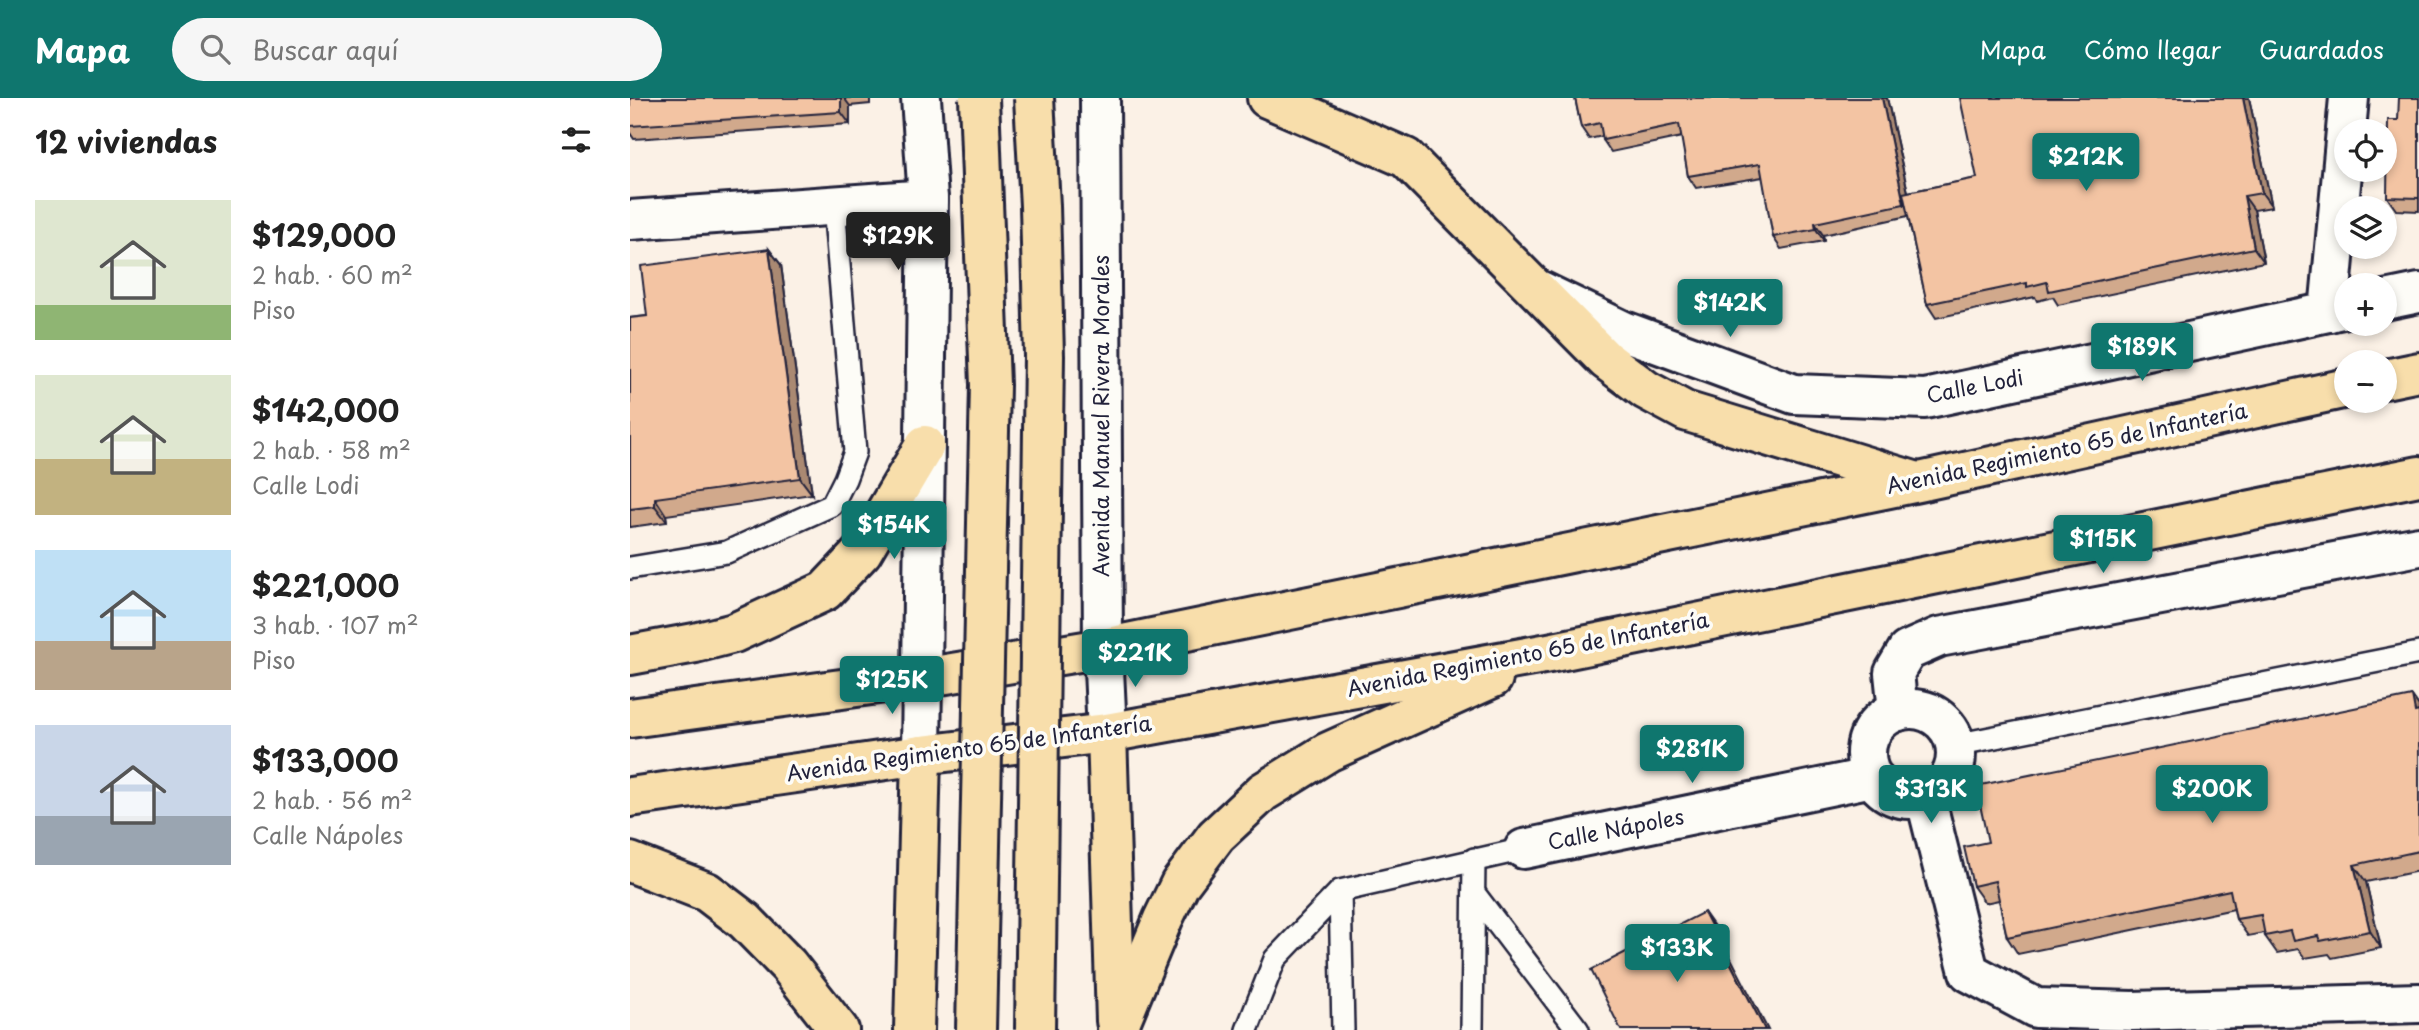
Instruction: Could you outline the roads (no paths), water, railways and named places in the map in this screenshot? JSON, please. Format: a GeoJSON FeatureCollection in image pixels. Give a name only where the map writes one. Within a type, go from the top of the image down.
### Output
{"type":"FeatureCollection","features":[{"type":"Feature","properties":{"kind":"highway"},"geometry":{"type":"LineString","coordinates":[[976,1030],[990,385],[979,98]]}},
{"type":"Feature","properties":{"kind":"highway"},"geometry":{"type":"LineString","coordinates":[[1034,98],[1044,356],[1035,1030]]}},
{"type":"Feature","properties":{"kind":"highway"},"geometry":{"type":"LineString","coordinates":[[1267,98],[1406,158],[1606,360],[1646,390],[1675,406],[1919,482]]}},
{"type":"Feature","properties":{"kind":"highway"},"geometry":{"type":"LineString","coordinates":[[2397,377],[2419,372]]}},
{"type":"Feature","properties":{"kind":"highway","name":"Avenida Regimiento 65 de Infantería"},"geometry":{"type":"LineString","coordinates":[[630,718],[922,678],[1104,648],[1919,482],[2334,391]]}},
{"type":"Feature","properties":{"kind":"highway"},"geometry":{"type":"LineString","coordinates":[[630,655],[734,633],[825,591],[862,552],[925,445]]}},
{"type":"Feature","properties":{"kind":"highway","name":"Avenida Regimiento 65 de Infantería"},"geometry":{"type":"LineString","coordinates":[[630,797],[921,755],[1107,733],[1549,653],[2419,476]]}},
{"type":"Feature","properties":{"kind":"highway"},"geometry":{"type":"LineString","coordinates":[[1117,1030],[1180,884],[1216,836],[1263,792],[1328,752],[1549,653]]}},
{"type":"Feature","properties":{"kind":"highway"},"geometry":{"type":"LineString","coordinates":[[1107,733],[1117,1030]]}},
{"type":"Feature","properties":{"kind":"highway"},"geometry":{"type":"LineString","coordinates":[[914,1030],[921,755]]}},
{"type":"Feature","properties":{"kind":"highway"},"geometry":{"type":"LineString","coordinates":[[630,862],[707,892],[745,921],[788,965],[839,1030]]}},
{"type":"Feature","properties":{"kind":"street"},"geometry":{"type":"LineString","coordinates":[[921,98],[928,199],[921,755]]}},
{"type":"Feature","properties":{"kind":"street","name":"Avenida Manuel Rivera Morales"},"geometry":{"type":"LineString","coordinates":[[1100,98],[1107,733]]}},
{"type":"Feature","properties":{"kind":"street"},"geometry":{"type":"LineString","coordinates":[[2340,273],[2349,98]]}},
{"type":"Feature","properties":{"kind":"street"},"geometry":{"type":"LineString","coordinates":[[630,220],[928,199]]}},
{"type":"Feature","properties":{"kind":"street","name":"Calle Lodi"},"geometry":{"type":"LineString","coordinates":[[1533,287],[1624,331],[1794,394],[1925,399],[2334,311]]}},
{"type":"Feature","properties":{"kind":"street"},"geometry":{"type":"LineString","coordinates":[[2397,298],[2419,293]]}},
{"type":"Feature","properties":{"kind":"street"},"geometry":{"type":"LineString","coordinates":[[1898,711],[1894,673],[1907,651],[1939,637],[2419,546]]}},
{"type":"Feature","properties":{"kind":"street"},"geometry":{"type":"LineString","coordinates":[[1913,709],[1940,719],[1950,731],[1955,745],[1956,759],[1951,774],[1942,786],[1925,796],[1900,797],[1887,792],[1868,769],[1865,755],[1867,740],[1874,727],[1885,717],[1898,711],[1913,709]]}},
{"type":"Feature","properties":{"kind":"street","name":"Calle Nápoles"},"geometry":{"type":"LineString","coordinates":[[1524,849],[1873,777]]}},
{"type":"Feature","properties":{"kind":"street"},"geometry":{"type":"LineString","coordinates":[[1925,796],[1969,972],[2036,1008],[2132,1011],[2419,1003]]}},
{"type":"Feature","properties":{"kind":"lane"},"geometry":{"type":"LineString","coordinates":[[630,568],[727,552],[832,505],[855,452],[834,206]]}},
{"type":"Feature","properties":{"kind":"lane"},"geometry":{"type":"LineString","coordinates":[[1955,745],[2419,653]]}},
{"type":"Feature","properties":{"kind":"lane"},"geometry":{"type":"LineString","coordinates":[[1247,1030],[1275,958],[1340,891],[1524,849]]}},
{"type":"Feature","properties":{"kind":"lane"},"geometry":{"type":"LineString","coordinates":[[1472,1030],[1474,859]]}},
{"type":"Feature","properties":{"kind":"lane"},"geometry":{"type":"LineString","coordinates":[[1340,891],[1343,1030]]}},
{"type":"Feature","properties":{"kind":"lane"},"geometry":{"type":"LineString","coordinates":[[1474,893],[1578,1030]]}}]}
